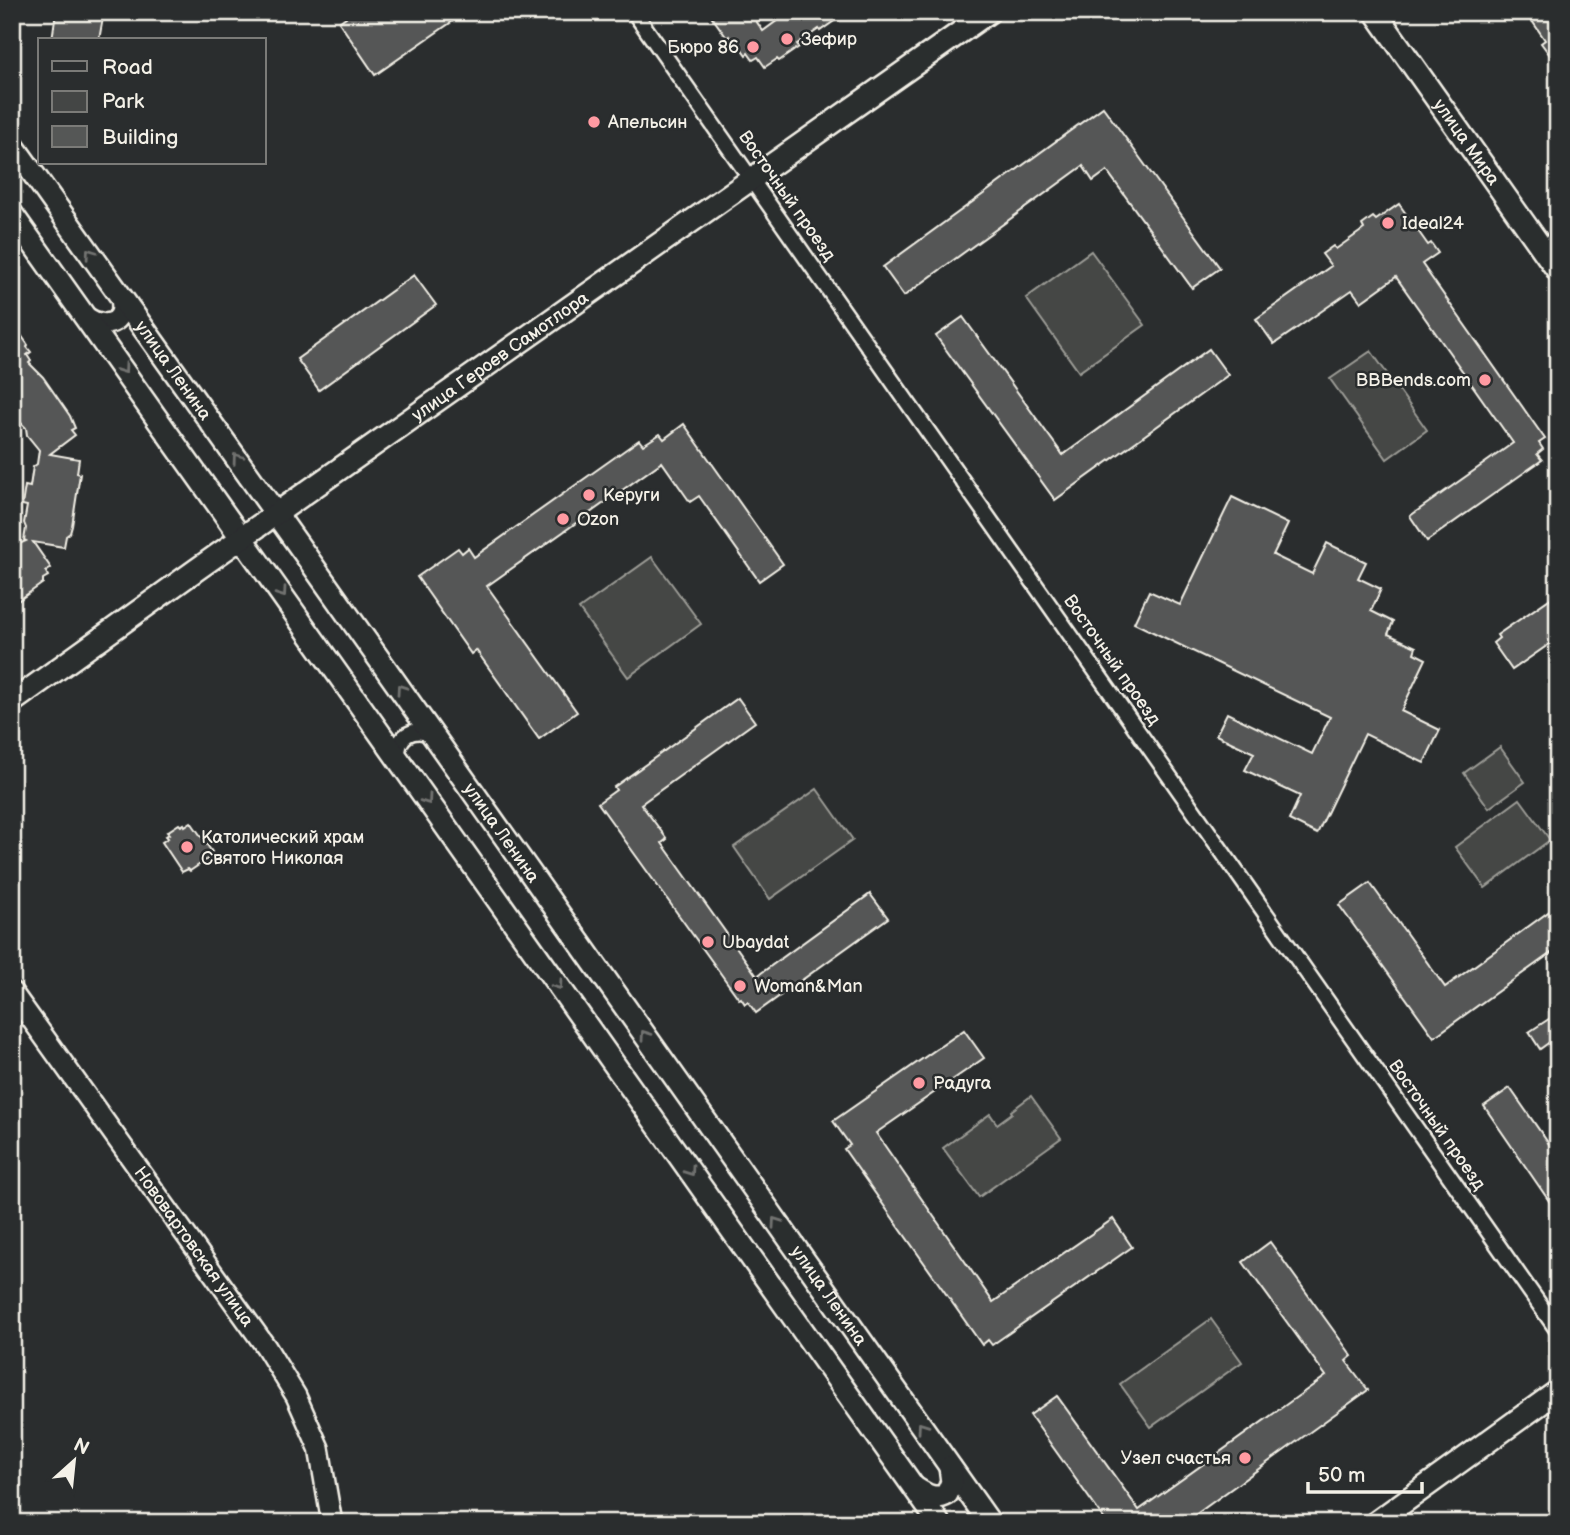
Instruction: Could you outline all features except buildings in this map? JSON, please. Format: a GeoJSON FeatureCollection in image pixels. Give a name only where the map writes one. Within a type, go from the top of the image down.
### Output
{"type":"FeatureCollection","features":[{"type":"Feature","properties":{"kind":"main road","name":"улица Героев Самотлора"},"geometry":{"type":"LineString","coordinates":[[12,702],[989,12]]}},
{"type":"Feature","properties":{"kind":"main road","name":"улица Мира"},"geometry":{"type":"LineString","coordinates":[[1375,12],[1558,271]]}},
{"type":"Feature","properties":{"kind":"main road","name":"улица Ленина"},"geometry":{"type":"LineString","coordinates":[[12,144],[277,514],[990,1523]]}},
{"type":"Feature","properties":{"kind":"main road"},"geometry":{"type":"LineString","coordinates":[[12,214],[939,1523]]}},
{"type":"Feature","properties":{"kind":"main road"},"geometry":{"type":"LineString","coordinates":[[86,317],[103,325],[114,322],[119,317],[123,304],[119,293]]}},
{"type":"Feature","properties":{"kind":"main road","name":"Нововартовская улица"},"geometry":{"type":"LineString","coordinates":[[12,992],[266,1347],[296,1396],[319,1448],[332,1523]]}},
{"type":"Feature","properties":{"kind":"main road"},"geometry":{"type":"LineString","coordinates":[[1375,1523],[1558,1391]]}},
{"type":"Feature","properties":{"kind":"main road"},"geometry":{"type":"LineString","coordinates":[[914,1486],[929,1496],[942,1497],[951,1488],[950,1467]]}},
{"type":"Feature","properties":{"kind":"street","name":"Восточный проезд"},"geometry":{"type":"LineString","coordinates":[[634,12],[1558,1331]]}},
{"type":"Feature","properties":{"kind":"street"},"geometry":{"type":"LineString","coordinates":[[398,758],[399,744],[408,734],[419,730],[433,735]]}},
{"type":"Feature","properties":{"kind":"green space"},"geometry":{"type":"Polygon","coordinates":[[[1091,251],[1145,325],[1079,372],[1026,298],[1091,251]]]}},
{"type":"Feature","properties":{"kind":"green space"},"geometry":{"type":"Polygon","coordinates":[[[1371,351],[1427,430],[1387,459],[1330,379],[1371,351]]]}},
{"type":"Feature","properties":{"kind":"green space"},"geometry":{"type":"Polygon","coordinates":[[[652,557],[701,624],[628,677],[579,609],[652,557]]]}},
{"type":"Feature","properties":{"kind":"green space"},"geometry":{"type":"Polygon","coordinates":[[[1500,747],[1525,782],[1489,808],[1464,773],[1500,747]]]}},
{"type":"Feature","properties":{"kind":"green space"},"geometry":{"type":"Polygon","coordinates":[[[817,789],[853,840],[770,899],[734,847],[817,789]]]}},
{"type":"Feature","properties":{"kind":"green space"},"geometry":{"type":"Polygon","coordinates":[[[1520,799],[1550,840],[1485,888],[1455,847],[1520,799]]]}},
{"type":"Feature","properties":{"kind":"green space"},"geometry":{"type":"Polygon","coordinates":[[[1031,1096],[1061,1138],[979,1197],[943,1148],[990,1114],[997,1124],[1031,1096]]]}},
{"type":"Feature","properties":{"kind":"green space"},"geometry":{"type":"Polygon","coordinates":[[[1211,1319],[1242,1362],[1151,1427],[1120,1384],[1211,1319]]]}},
{"type":"Feature","properties":{"kind":"place","name":"Зефир"},"geometry":{"type":"Point","coordinates":[787,39]}},
{"type":"Feature","properties":{"kind":"place","name":"Бюро 86"},"geometry":{"type":"Point","coordinates":[753,47]}},
{"type":"Feature","properties":{"kind":"place","name":"Апельсин"},"geometry":{"type":"Point","coordinates":[594,122]}},
{"type":"Feature","properties":{"kind":"place","name":"Ideal24"},"geometry":{"type":"Point","coordinates":[1388,223]}},
{"type":"Feature","properties":{"kind":"place","name":"BBBends.com"},"geometry":{"type":"Point","coordinates":[1485,380]}},
{"type":"Feature","properties":{"kind":"place","name":"Керуги"},"geometry":{"type":"Point","coordinates":[589,495]}},
{"type":"Feature","properties":{"kind":"place","name":"Ozon"},"geometry":{"type":"Point","coordinates":[563,519]}},
{"type":"Feature","properties":{"kind":"place","name":"Католический храм Святого Николая"},"geometry":{"type":"Point","coordinates":[187,847]}},
{"type":"Feature","properties":{"kind":"place","name":"Ubaydat"},"geometry":{"type":"Point","coordinates":[708,942]}},
{"type":"Feature","properties":{"kind":"place","name":"Woman&Man"},"geometry":{"type":"Point","coordinates":[740,986]}},
{"type":"Feature","properties":{"kind":"place","name":"Радуга"},"geometry":{"type":"Point","coordinates":[919,1083]}},
{"type":"Feature","properties":{"kind":"place","name":"Узел счастья"},"geometry":{"type":"Point","coordinates":[1245,1458]}}]}
